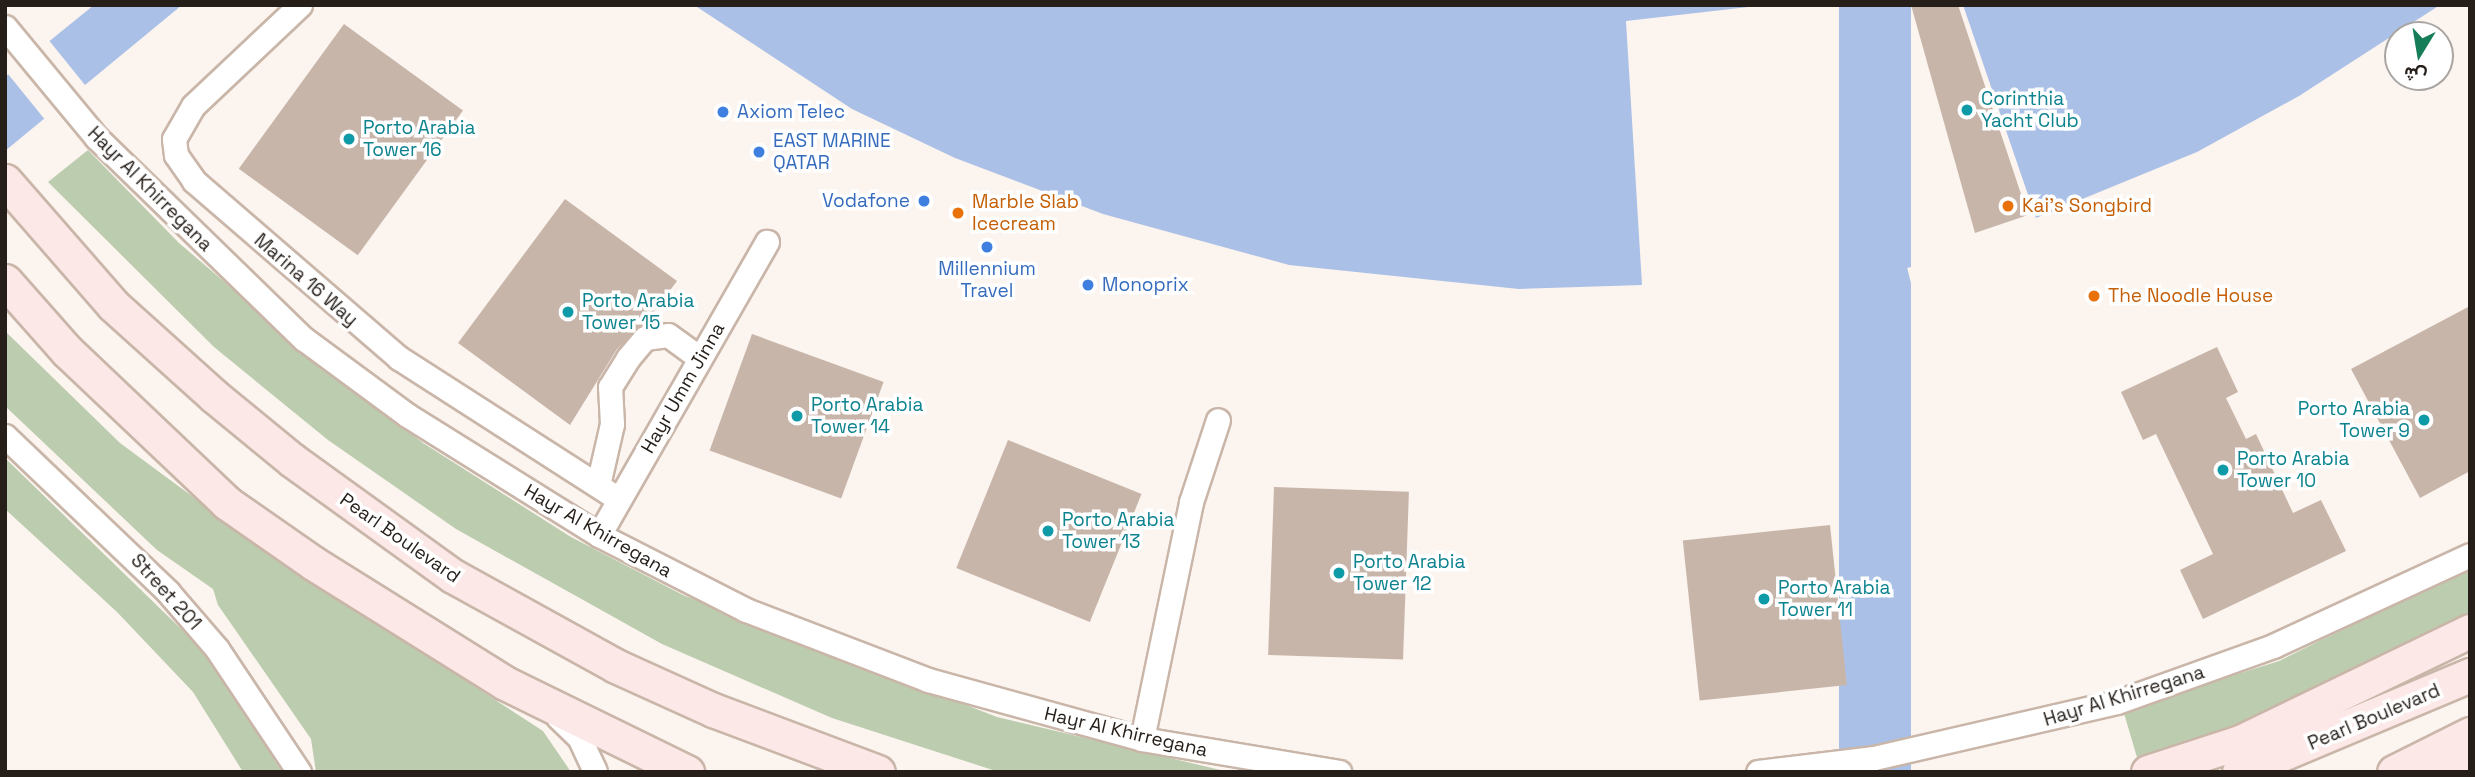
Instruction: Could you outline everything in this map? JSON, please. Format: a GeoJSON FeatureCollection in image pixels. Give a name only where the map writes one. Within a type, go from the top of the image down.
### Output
{"type":"FeatureCollection","features":[{"type":"Feature","properties":{"kind":"main road","name":"Pearl Boulevard"},"geometry":{"type":"LineString","coordinates":[[13,190],[113,305],[214,396],[302,468],[453,576],[616,666],[713,710],[878,772]]}},
{"type":"Feature","properties":{"kind":"main road"},"geometry":{"type":"LineString","coordinates":[[5,281],[67,351],[227,503],[505,683],[687,772]]}},
{"type":"Feature","properties":{"kind":"main road"},"geometry":{"type":"LineString","coordinates":[[2148,772],[2240,742],[2470,631]]}},
{"type":"Feature","properties":{"kind":"main road","name":"Pearl Boulevard"},"geometry":{"type":"LineString","coordinates":[[2239,772],[2470,675]]}},
{"type":"Feature","properties":{"kind":"main road"},"geometry":{"type":"LineString","coordinates":[[2394,772],[2470,734]]}},
{"type":"Feature","properties":{"kind":"main road"},"geometry":{"type":"LineString","coordinates":[[2440,772],[2470,762]]}},
{"type":"Feature","properties":{"kind":"street","name":"Marina 16 Way"},"geometry":{"type":"LineString","coordinates":[[300,5],[192,106],[174,139],[176,155],[194,181],[399,358],[619,499]]}},
{"type":"Feature","properties":{"kind":"street","name":"Hayr Al Khirregana"},"geometry":{"type":"LineString","coordinates":[[12,36],[96,137],[303,339],[407,415],[598,535],[734,604],[830,645],[928,680],[1142,738],[1339,772]]}},
{"type":"Feature","properties":{"kind":"street","name":"Hayr Umm Jinna"},"geometry":{"type":"LineString","coordinates":[[598,535],[767,242]]}},
{"type":"Feature","properties":{"kind":"street"},"geometry":{"type":"LineString","coordinates":[[598,485],[612,424],[610,387],[628,358],[645,338],[668,335],[700,358]]}},
{"type":"Feature","properties":{"kind":"street"},"geometry":{"type":"LineString","coordinates":[[1142,738],[1191,502],[1218,420]]}},
{"type":"Feature","properties":{"kind":"street","name":"Street 201"},"geometry":{"type":"LineString","coordinates":[[5,436],[168,592],[217,649],[299,772]]}},
{"type":"Feature","properties":{"kind":"street","name":"Hayr Al Khirregana"},"geometry":{"type":"LineString","coordinates":[[1758,772],[1874,758],[2014,729],[2118,702],[2273,646],[2470,555]]}},
{"type":"Feature","properties":{"kind":"street"},"geometry":{"type":"LineString","coordinates":[[505,683],[570,726],[595,772]]}},
{"type":"Feature","properties":{"kind":"green space"},"geometry":{"type":"Polygon","coordinates":[[[88,150],[179,243],[308,353],[423,443],[571,537],[683,595],[997,717],[1229,772],[999,772],[832,718],[662,644],[456,529],[328,440],[214,347],[48,182],[88,150]]]}},
{"type":"Feature","properties":{"kind":"green space"},"geometry":{"type":"Polygon","coordinates":[[[5,331],[120,443],[265,550],[543,731],[571,772],[316,772],[311,739],[218,605],[213,589],[157,550],[5,406],[5,331]]]}},
{"type":"Feature","properties":{"kind":"green space"},"geometry":{"type":"Polygon","coordinates":[[[5,458],[207,654],[282,772],[243,772],[193,692],[117,612],[5,509],[5,458]]]}},
{"type":"Feature","properties":{"kind":"green space"},"geometry":{"type":"Polygon","coordinates":[[[2470,567],[2470,618],[2281,709],[2139,764],[2123,710],[2279,661],[2470,567]]]}},
{"type":"Feature","properties":{"kind":"water"},"geometry":{"type":"Polygon","coordinates":[[[94,5],[182,5],[5,151],[5,77],[94,5]]]}},
{"type":"Feature","properties":{"kind":"water"},"geometry":{"type":"Polygon","coordinates":[[[694,5],[1766,5],[1626,21],[1642,285],[1519,289],[1289,265],[1103,214],[955,158],[852,109],[694,5]]]}},
{"type":"Feature","properties":{"kind":"water"},"geometry":{"type":"Polygon","coordinates":[[[1839,5],[1911,5],[1911,772],[1839,772],[1839,5]]]}},
{"type":"Feature","properties":{"kind":"water"},"geometry":{"type":"Polygon","coordinates":[[[1963,5],[2440,5],[2415,21],[2384,21],[2384,41],[2299,96],[2197,152],[2036,218],[1963,5]]]}},
{"type":"Feature","properties":{"kind":"pier"},"geometry":{"type":"Polygon","coordinates":[[[47,38],[87,87],[45,120],[6,71],[47,38]]]}},
{"type":"Feature","properties":{"kind":"pier"},"geometry":{"type":"Polygon","coordinates":[[[1979,250],[1987,281],[1915,299],[1907,268],[1979,250]]]}},
{"type":"Feature","properties":{"kind":"pier"},"geometry":{"type":"Polygon","coordinates":[[[2094,685],[2109,739],[2039,759],[2024,705],[2094,685]]]}},
{"type":"Feature","properties":{"kind":"building","name":"Corinthia Yacht Club"},"geometry":{"type":"Polygon","coordinates":[[[1911,5],[1958,5],[2028,215],[1975,233],[1911,5]]]}},
{"type":"Feature","properties":{"kind":"building","name":"Porto Arabia Tower 16"},"geometry":{"type":"Polygon","coordinates":[[[344,24],[463,110],[358,255],[239,169],[344,24]]]}},
{"type":"Feature","properties":{"kind":"building","name":"Porto Arabia Tower 15"},"geometry":{"type":"Polygon","coordinates":[[[565,199],[677,281],[645,324],[617,349],[570,425],[458,343],[565,199]]]}},
{"type":"Feature","properties":{"kind":"building","name":"Porto Arabia Tower 9"},"geometry":{"type":"Polygon","coordinates":[[[2470,306],[2470,471],[2420,498],[2351,369],[2470,306]]]}},
{"type":"Feature","properties":{"kind":"building","name":"Porto Arabia Tower 14"},"geometry":{"type":"Polygon","coordinates":[[[752,334],[884,382],[841,498],[710,451],[752,334]]]}},
{"type":"Feature","properties":{"kind":"building","name":"Porto Arabia Tower 10"},"geometry":{"type":"Polygon","coordinates":[[[2217,347],[2238,392],[2226,398],[2246,439],[2256,434],[2293,513],[2321,500],[2346,551],[2203,619],[2180,570],[2213,554],[2156,434],[2143,440],[2121,392],[2217,347]]]}},
{"type":"Feature","properties":{"kind":"building","name":"Porto Arabia Tower 13"},"geometry":{"type":"Polygon","coordinates":[[[1008,440],[1142,494],[1090,622],[956,568],[1008,440]]]}},
{"type":"Feature","properties":{"kind":"building","name":"Porto Arabia Tower 12"},"geometry":{"type":"Polygon","coordinates":[[[1274,487],[1409,492],[1403,660],[1268,655],[1274,487]]]}},
{"type":"Feature","properties":{"kind":"building","name":"Porto Arabia Tower 11"},"geometry":{"type":"Polygon","coordinates":[[[1830,525],[1847,685],[1700,701],[1683,540],[1830,525]]]}},
{"type":"Feature","properties":{"kind":"place","name":"Corinthia Yacht Club"},"geometry":{"type":"Point","coordinates":[1967,110]}},
{"type":"Feature","properties":{"kind":"place","name":"Axiom Telec"},"geometry":{"type":"Point","coordinates":[723,112]}},
{"type":"Feature","properties":{"kind":"place","name":"Porto Arabia Tower 16"},"geometry":{"type":"Point","coordinates":[349,139]}},
{"type":"Feature","properties":{"kind":"place","name":"EAST MARINE QATAR"},"geometry":{"type":"Point","coordinates":[759,152]}},
{"type":"Feature","properties":{"kind":"place","name":"Vodafone"},"geometry":{"type":"Point","coordinates":[924,201]}},
{"type":"Feature","properties":{"kind":"place","name":"Kai's Songbird"},"geometry":{"type":"Point","coordinates":[2008,206]}},
{"type":"Feature","properties":{"kind":"place","name":"Marble Slab Icecream"},"geometry":{"type":"Point","coordinates":[958,213]}},
{"type":"Feature","properties":{"kind":"place","name":"Millennium Travel"},"geometry":{"type":"Point","coordinates":[987,247]}},
{"type":"Feature","properties":{"kind":"place","name":"Monoprix"},"geometry":{"type":"Point","coordinates":[1088,285]}},
{"type":"Feature","properties":{"kind":"place","name":"The Noodle House"},"geometry":{"type":"Point","coordinates":[2094,296]}},
{"type":"Feature","properties":{"kind":"place","name":"Porto Arabia Tower 15"},"geometry":{"type":"Point","coordinates":[568,312]}},
{"type":"Feature","properties":{"kind":"place","name":"Porto Arabia Tower 14"},"geometry":{"type":"Point","coordinates":[797,416]}},
{"type":"Feature","properties":{"kind":"place","name":"Porto Arabia Tower 9"},"geometry":{"type":"Point","coordinates":[2424,420]}},
{"type":"Feature","properties":{"kind":"place","name":"Porto Arabia Tower 10"},"geometry":{"type":"Point","coordinates":[2223,470]}},
{"type":"Feature","properties":{"kind":"place","name":"Porto Arabia Tower 13"},"geometry":{"type":"Point","coordinates":[1048,531]}},
{"type":"Feature","properties":{"kind":"place","name":"Porto Arabia Tower 12"},"geometry":{"type":"Point","coordinates":[1339,573]}},
{"type":"Feature","properties":{"kind":"place","name":"Porto Arabia Tower 11"},"geometry":{"type":"Point","coordinates":[1764,599]}}]}
